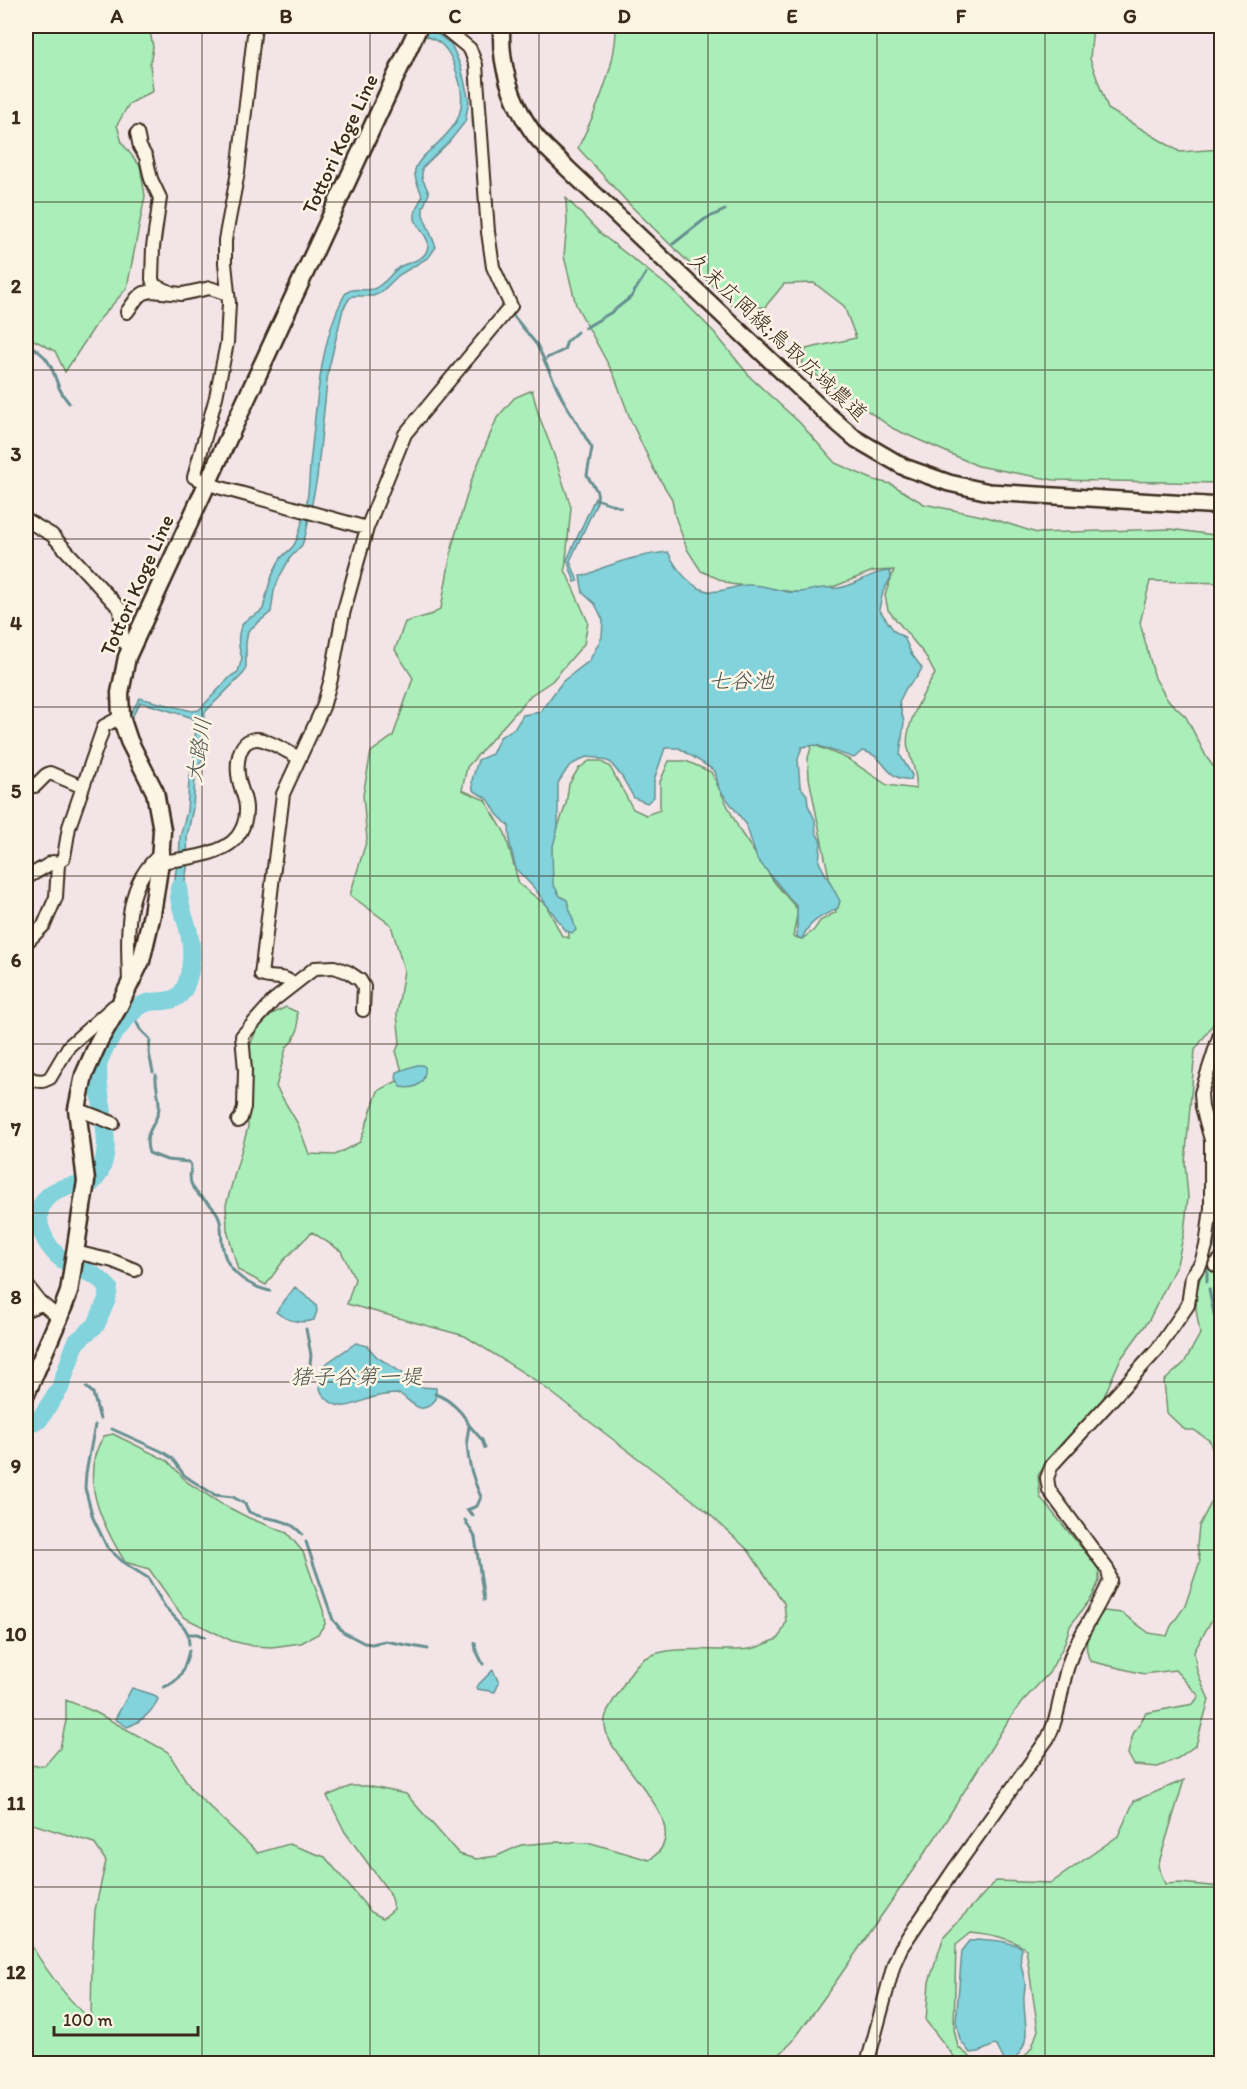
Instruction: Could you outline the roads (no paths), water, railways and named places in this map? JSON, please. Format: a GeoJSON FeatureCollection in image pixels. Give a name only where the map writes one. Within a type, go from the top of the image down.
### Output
{"type":"FeatureCollection","features":[{"type":"Feature","properties":{"kind":"main road","name":"Tottori Koge Line"},"geometry":{"type":"LineString","coordinates":[[26,1394],[69,1292],[86,1186],[78,1109],[80,1089],[89,1062],[141,961],[152,914],[160,858],[162,830],[154,792],[129,741],[121,717],[122,677],[131,649],[416,31]]}},
{"type":"Feature","properties":{"kind":"street"},"geometry":{"type":"LineString","coordinates":[[255,26],[238,172],[225,240],[228,294],[226,347],[216,397],[194,477],[367,528]]}},
{"type":"Feature","properties":{"kind":"street"},"geometry":{"type":"LineString","coordinates":[[293,985],[285,978],[263,977],[261,970],[283,794],[323,707],[343,614],[367,528],[405,434],[511,306],[493,267],[476,64],[470,50],[442,26]]}},
{"type":"Feature","properties":{"kind":"street","name":"久末広岡線;鳥取広域農道"},"geometry":{"type":"LineString","coordinates":[[502,26],[501,39],[509,87],[532,131],[567,168],[856,439],[904,467],[949,483],[988,492],[1221,506]]}},
{"type":"Feature","properties":{"kind":"street"},"geometry":{"type":"LineString","coordinates":[[137,134],[151,179],[160,198],[154,236],[152,279],[154,285],[173,293]]}},
{"type":"Feature","properties":{"kind":"street"},"geometry":{"type":"LineString","coordinates":[[127,312],[137,298],[152,291],[182,294],[210,288],[228,294]]}},
{"type":"Feature","properties":{"kind":"street"},"geometry":{"type":"LineString","coordinates":[[26,521],[52,535],[120,609],[123,641],[131,649]]}},
{"type":"Feature","properties":{"kind":"street"},"geometry":{"type":"LineString","coordinates":[[26,944],[39,931],[51,911],[56,897],[58,864],[64,857],[69,827],[104,726],[121,717]]}},
{"type":"Feature","properties":{"kind":"street"},"geometry":{"type":"LineString","coordinates":[[160,858],[192,858],[220,848],[238,835],[243,828],[246,803],[239,780],[238,760],[243,747],[248,742],[262,740],[299,758]]}},
{"type":"Feature","properties":{"kind":"street"},"geometry":{"type":"LineString","coordinates":[[35,786],[50,774],[83,787]]}},
{"type":"Feature","properties":{"kind":"street"},"geometry":{"type":"LineString","coordinates":[[26,878],[53,862],[58,864]]}},
{"type":"Feature","properties":{"kind":"street"},"geometry":{"type":"LineString","coordinates":[[238,1121],[242,1118],[245,1096],[242,1036],[274,1000],[315,968],[334,967],[360,980],[364,987],[363,1010]]}},
{"type":"Feature","properties":{"kind":"street"},"geometry":{"type":"LineString","coordinates":[[28,1082],[50,1078],[69,1046],[126,992]]}},
{"type":"Feature","properties":{"kind":"street"},"geometry":{"type":"LineString","coordinates":[[867,2064],[897,1956],[953,1871],[1048,1738],[1058,1714],[1066,1671],[1072,1653],[1110,1580],[1108,1570],[1049,1491],[1047,1478],[1052,1466],[1157,1350],[1188,1305],[1192,1276],[1201,1263],[1206,1246],[1211,1208],[1212,1147],[1202,1107],[1201,1093],[1221,1028]]}},
{"type":"Feature","properties":{"kind":"street"},"geometry":{"type":"LineString","coordinates":[[78,1109],[113,1123]]}},
{"type":"Feature","properties":{"kind":"street"},"geometry":{"type":"LineString","coordinates":[[73,1260],[113,1261],[135,1270]]}},
{"type":"Feature","properties":{"kind":"street"},"geometry":{"type":"LineString","coordinates":[[26,1284],[30,1292],[59,1318]]}},
{"type":"Feature","properties":{"kind":"street"},"geometry":{"type":"LineString","coordinates":[[26,1310],[42,1304]]}},
{"type":"Feature","properties":{"kind":"water"},"geometry":{"type":"Polygon","coordinates":[[[399,26],[427,27],[451,44],[461,67],[469,101],[465,122],[449,142],[422,168],[422,178],[429,193],[423,208],[423,215],[436,247],[429,257],[399,275],[380,293],[373,296],[353,296],[343,309],[328,372],[317,478],[302,545],[290,558],[280,576],[274,591],[271,612],[248,631],[244,673],[205,712],[202,759],[195,779],[193,808],[187,837],[188,863],[182,898],[184,908],[179,913],[174,898],[174,887],[194,759],[196,721],[190,717],[144,703],[140,703],[130,720],[128,717],[140,698],[192,711],[199,710],[231,676],[238,672],[242,658],[239,643],[241,628],[246,620],[263,609],[275,570],[281,558],[294,545],[301,526],[308,496],[317,401],[324,356],[329,334],[344,296],[353,290],[369,290],[377,287],[401,266],[423,256],[428,249],[427,239],[415,218],[416,209],[422,197],[415,170],[420,160],[452,128],[460,110],[461,90],[454,63],[444,47],[431,38],[399,26]]]}},
{"type":"Feature","properties":{"kind":"water"},"geometry":{"type":"Polygon","coordinates":[[[595,498],[621,508],[598,500],[570,561],[578,581],[575,582],[567,560],[595,498]]]}},
{"type":"Feature","properties":{"kind":"water","name":"七谷池"},"geometry":{"type":"Polygon","coordinates":[[[668,552],[690,582],[707,591],[747,585],[802,592],[845,587],[877,573],[890,571],[891,577],[883,592],[879,609],[894,631],[904,637],[911,653],[922,668],[906,688],[899,702],[904,722],[900,755],[912,775],[911,780],[892,774],[879,759],[869,753],[862,751],[854,758],[816,745],[802,747],[798,759],[800,786],[807,795],[808,805],[815,820],[816,832],[821,842],[819,862],[840,901],[838,908],[812,923],[802,939],[797,937],[797,907],[757,859],[746,824],[719,789],[715,771],[679,748],[665,748],[654,780],[654,797],[647,803],[634,798],[610,762],[597,758],[586,757],[569,766],[558,783],[558,827],[552,850],[553,884],[560,896],[567,900],[576,930],[573,933],[566,931],[535,889],[516,869],[510,845],[509,826],[497,814],[489,800],[473,790],[472,780],[478,760],[492,754],[500,737],[515,728],[523,715],[540,712],[563,681],[589,661],[602,637],[603,620],[595,604],[583,593],[580,576],[626,560],[668,552]]]}},
{"type":"Feature","properties":{"kind":"water"},"geometry":{"type":"Polygon","coordinates":[[[417,1065],[425,1067],[422,1081],[415,1086],[401,1087],[396,1078],[397,1072],[417,1065]]]}},
{"type":"Feature","properties":{"kind":"water"},"geometry":{"type":"Polygon","coordinates":[[[295,1287],[316,1305],[314,1320],[294,1321],[276,1312],[295,1287]]]}},
{"type":"Feature","properties":{"kind":"water","name":"猪子谷第一堤"},"geometry":{"type":"Polygon","coordinates":[[[356,1343],[367,1346],[377,1357],[420,1387],[436,1388],[436,1399],[426,1408],[413,1405],[400,1394],[378,1396],[349,1406],[332,1403],[323,1395],[320,1387],[324,1365],[356,1343]]]}},
{"type":"Feature","properties":{"kind":"water"},"geometry":{"type":"Polygon","coordinates":[[[493,1670],[499,1683],[495,1692],[477,1689],[476,1687],[493,1670]]]}},
{"type":"Feature","properties":{"kind":"water"},"geometry":{"type":"Polygon","coordinates":[[[132,1688],[154,1695],[158,1699],[145,1716],[127,1727],[115,1719],[132,1688]]]}},
{"type":"Feature","properties":{"kind":"water"},"geometry":{"type":"Polygon","coordinates":[[[978,1939],[1001,1941],[1020,1946],[1022,1949],[1026,2034],[1023,2048],[1011,2063],[1005,2062],[997,2046],[970,2053],[960,2040],[956,2022],[962,1951],[970,1941],[978,1939]]]}},
{"type":"Feature","properties":{"kind":"waterway"},"geometry":{"type":"LineString","coordinates":[[427,29],[433,27],[449,39]]}},
{"type":"Feature","properties":{"kind":"waterway"},"geometry":{"type":"LineString","coordinates":[[473,102],[477,158]]}},
{"type":"Feature","properties":{"kind":"waterway"},"geometry":{"type":"LineString","coordinates":[[673,244],[705,219],[725,210]]}},
{"type":"Feature","properties":{"kind":"waterway"},"geometry":{"type":"LineString","coordinates":[[585,328],[612,312],[631,297],[646,273]]}},
{"type":"Feature","properties":{"kind":"waterway"},"geometry":{"type":"LineString","coordinates":[[512,314],[537,345],[562,398],[592,448],[587,475],[596,491],[596,501]]}},
{"type":"Feature","properties":{"kind":"waterway"},"geometry":{"type":"LineString","coordinates":[[547,358],[564,350],[567,341],[577,332]]}},
{"type":"Feature","properties":{"kind":"waterway"},"geometry":{"type":"LineString","coordinates":[[26,343],[45,357],[58,386],[69,403]]}},
{"type":"Feature","properties":{"kind":"waterway"},"geometry":{"type":"LineString","coordinates":[[201,474],[204,462]]}},
{"type":"Feature","properties":{"kind":"waterway"},"geometry":{"type":"LineString","coordinates":[[162,792],[165,795],[166,808]]}},
{"type":"Feature","properties":{"kind":"waterway","name":"大路川"},"geometry":{"type":"LineString","coordinates":[[26,1424],[39,1420],[60,1388],[76,1342],[96,1325],[109,1288],[93,1275],[72,1266],[58,1256],[45,1239],[41,1229],[40,1210],[44,1201],[57,1190],[92,1183],[104,1162],[106,1136],[98,1069],[99,1062],[112,1037],[136,1009],[147,1003],[176,998],[185,987],[190,967],[191,946],[179,899],[179,888]]}},
{"type":"Feature","properties":{"kind":"waterway"},"geometry":{"type":"LineString","coordinates":[[134,1017],[140,1029],[150,1039],[149,1053],[153,1072]]}},
{"type":"Feature","properties":{"kind":"waterway"},"geometry":{"type":"LineString","coordinates":[[156,1075],[159,1108],[147,1139],[149,1153],[167,1160],[189,1162],[193,1188],[218,1215],[224,1252],[231,1268],[252,1285],[270,1291]]}},
{"type":"Feature","properties":{"kind":"waterway"},"geometry":{"type":"LineString","coordinates":[[1213,1249],[1222,1198]]}},
{"type":"Feature","properties":{"kind":"waterway"},"geometry":{"type":"LineString","coordinates":[[1207,1269],[1207,1281]]}},
{"type":"Feature","properties":{"kind":"waterway"},"geometry":{"type":"LineString","coordinates":[[1209,1289],[1216,1323]]}},
{"type":"Feature","properties":{"kind":"waterway"},"geometry":{"type":"LineString","coordinates":[[306,1329],[311,1355],[309,1374],[322,1376]]}},
{"type":"Feature","properties":{"kind":"waterway"},"geometry":{"type":"LineString","coordinates":[[86,1387],[93,1393],[100,1419]]}},
{"type":"Feature","properties":{"kind":"waterway"},"geometry":{"type":"LineString","coordinates":[[435,1394],[455,1406],[469,1425],[468,1458],[481,1497],[477,1506],[467,1510],[473,1515]]}},
{"type":"Feature","properties":{"kind":"waterway"},"geometry":{"type":"LineString","coordinates":[[95,1425],[85,1488],[93,1518],[107,1547],[124,1563],[148,1578],[165,1607],[184,1627],[188,1634],[189,1644]]}},
{"type":"Feature","properties":{"kind":"waterway"},"geometry":{"type":"LineString","coordinates":[[469,1425],[482,1440],[485,1448]]}},
{"type":"Feature","properties":{"kind":"waterway"},"geometry":{"type":"LineString","coordinates":[[112,1429],[172,1458],[184,1475],[215,1495],[233,1497],[245,1504],[249,1512],[283,1521],[302,1534]]}},
{"type":"Feature","properties":{"kind":"waterway"},"geometry":{"type":"LineString","coordinates":[[465,1520],[475,1537],[484,1600]]}},
{"type":"Feature","properties":{"kind":"waterway"},"geometry":{"type":"LineString","coordinates":[[306,1542],[333,1620],[343,1632],[364,1643],[385,1641],[428,1649]]}},
{"type":"Feature","properties":{"kind":"waterway"},"geometry":{"type":"LineString","coordinates":[[188,1634],[205,1637]]}},
{"type":"Feature","properties":{"kind":"waterway"},"geometry":{"type":"LineString","coordinates":[[475,1643],[483,1664]]}},
{"type":"Feature","properties":{"kind":"waterway"},"geometry":{"type":"LineString","coordinates":[[164,1687],[179,1677],[189,1651]]}}]}
